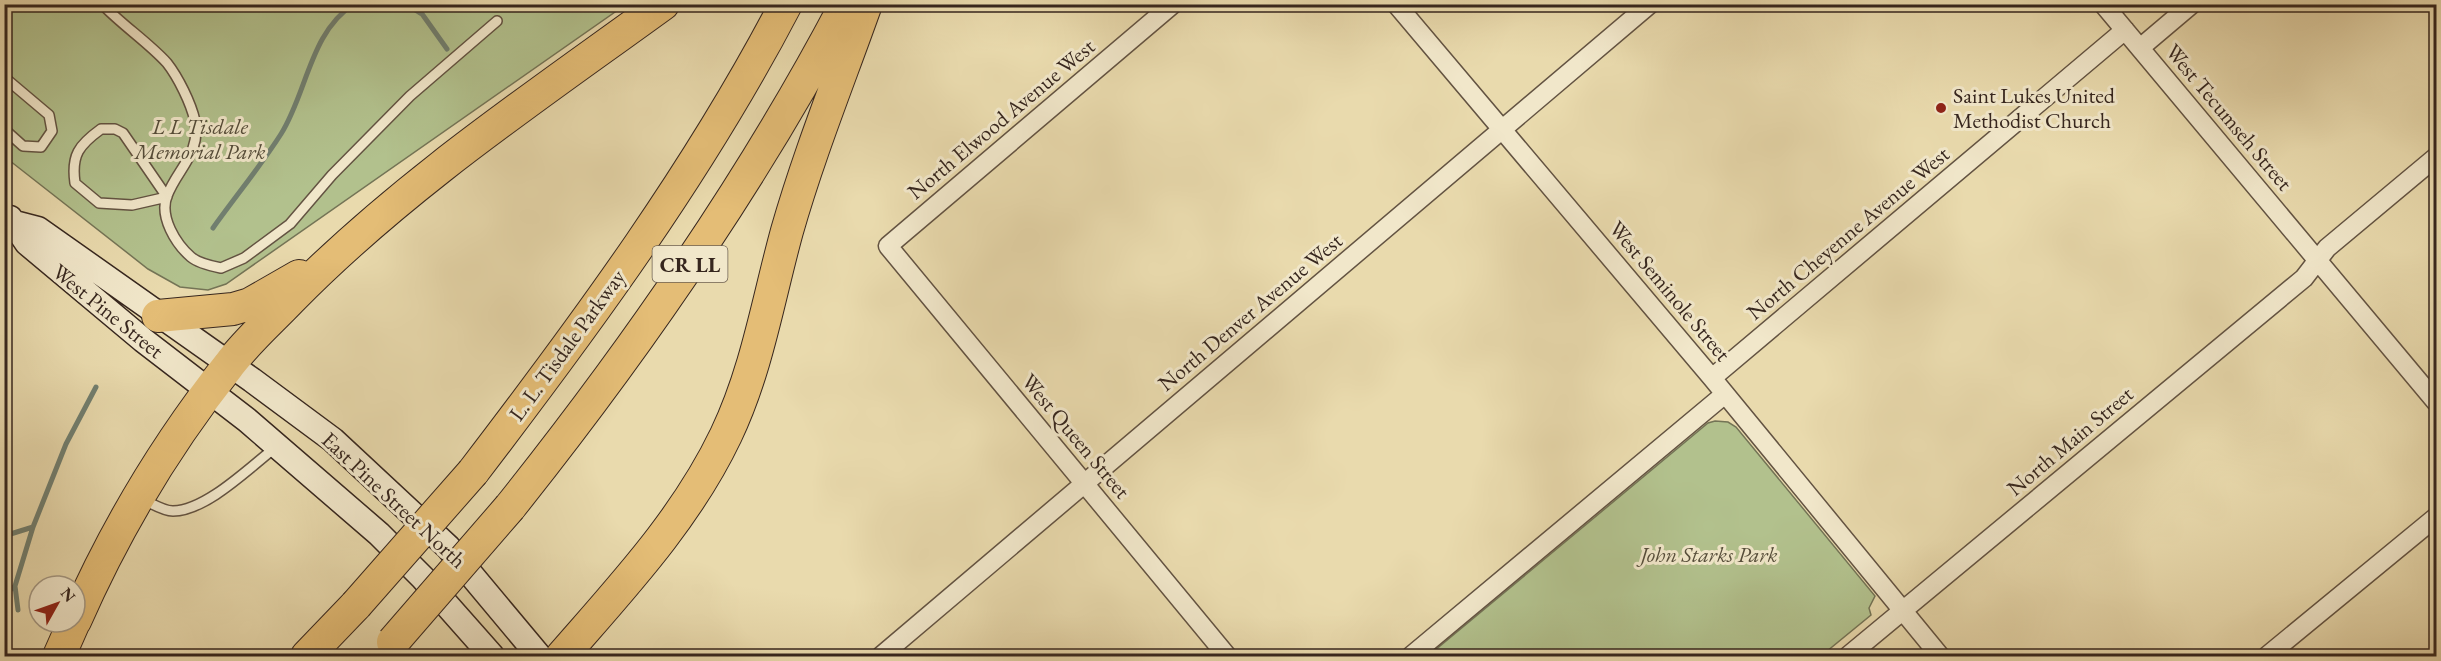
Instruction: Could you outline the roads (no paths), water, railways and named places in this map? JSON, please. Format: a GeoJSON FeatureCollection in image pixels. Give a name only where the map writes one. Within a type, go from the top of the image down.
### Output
{"type":"FeatureCollection","features":[{"type":"Feature","properties":{"kind":"highway"},"geometry":{"type":"LineString","coordinates":[[87,596],[121,525],[229,364],[331,258],[422,181],[663,4]]}},
{"type":"Feature","properties":{"kind":"highway","name":"L. L. Tisdale Parkway"},"geometry":{"type":"LineString","coordinates":[[307,657],[473,472],[574,338],[630,258],[715,128],[786,4]]}},
{"type":"Feature","properties":{"kind":"highway","name":"CR LL"},"geometry":{"type":"LineString","coordinates":[[387,649],[510,507],[620,366],[679,281],[759,158],[846,4]]}},
{"type":"Feature","properties":{"kind":"highway"},"geometry":{"type":"LineString","coordinates":[[562,657],[622,587],[682,511],[726,434],[757,351],[808,160],[866,4]]}},
{"type":"Feature","properties":{"kind":"highway"},"geometry":{"type":"LineString","coordinates":[[158,316],[214,313],[250,304],[331,258]]}},
{"type":"Feature","properties":{"kind":"highway"},"geometry":{"type":"LineString","coordinates":[[59,657],[69,634]]}},
{"type":"Feature","properties":{"kind":"street","name":"North Elwood Avenue West"},"geometry":{"type":"LineString","coordinates":[[888,246],[1173,4]]}},
{"type":"Feature","properties":{"kind":"street","name":"West Seminole Street"},"geometry":{"type":"LineString","coordinates":[[1396,4],[1712,378],[1940,657]]}},
{"type":"Feature","properties":{"kind":"street","name":"North Denver Avenue West"},"geometry":{"type":"LineString","coordinates":[[881,657],[1650,4]]}},
{"type":"Feature","properties":{"kind":"street","name":"West Tecumseh Street"},"geometry":{"type":"LineString","coordinates":[[2103,4],[2436,402]]}},
{"type":"Feature","properties":{"kind":"street"},"geometry":{"type":"LineString","coordinates":[[2140,48],[2192,4]]}},
{"type":"Feature","properties":{"kind":"street","name":"North Cheyenne Avenue West"},"geometry":{"type":"LineString","coordinates":[[1712,378],[2125,30]]}},
{"type":"Feature","properties":{"kind":"street","name":"North Main Street"},"geometry":{"type":"LineString","coordinates":[[1848,657],[2304,278],[2327,248],[2436,157]]}},
{"type":"Feature","properties":{"kind":"street","name":"West Pine Street"},"geometry":{"type":"LineString","coordinates":[[8,223],[38,229],[229,364]]}},
{"type":"Feature","properties":{"kind":"street","name":"West Pine Street"},"geometry":{"type":"LineString","coordinates":[[8,223],[27,243],[209,392]]}},
{"type":"Feature","properties":{"kind":"street","name":"West Queen Street"},"geometry":{"type":"LineString","coordinates":[[888,246],[1227,657]]}},
{"type":"Feature","properties":{"kind":"street","name":"East Pine Street North"},"geometry":{"type":"LineString","coordinates":[[229,364],[333,440],[411,511],[471,572],[539,657]]}},
{"type":"Feature","properties":{"kind":"street","name":"East Pine Street North"},"geometry":{"type":"LineString","coordinates":[[209,392],[278,446],[379,534],[423,578],[492,657]]}},
{"type":"Feature","properties":{"kind":"street"},"geometry":{"type":"LineString","coordinates":[[1411,657],[1725,394]]}},
{"type":"Feature","properties":{"kind":"street"},"geometry":{"type":"LineString","coordinates":[[2267,657],[2436,517]]}},
{"type":"Feature","properties":{"kind":"lane"},"geometry":{"type":"LineString","coordinates":[[102,4],[121,25],[167,63],[182,90],[195,122],[191,158],[166,197],[166,218],[171,232],[192,258],[221,268],[244,258],[290,224],[332,175],[410,96],[496,21]]}},
{"type":"Feature","properties":{"kind":"lane"},"geometry":{"type":"LineString","coordinates":[[4,77],[49,115],[52,131],[41,147],[23,146],[4,129]]}},
{"type":"Feature","properties":{"kind":"lane"},"geometry":{"type":"LineString","coordinates":[[100,129],[123,133],[166,197],[132,205],[99,203],[75,183],[72,166],[81,144],[100,129]]}},
{"type":"Feature","properties":{"kind":"lane"},"geometry":{"type":"LineString","coordinates":[[139,497],[170,511],[188,510],[213,496],[278,446]]}},
{"type":"Feature","properties":{"kind":"waterway"},"geometry":{"type":"LineString","coordinates":[[213,228],[281,134],[290,118],[318,47],[328,30],[339,16],[354,4]]}},
{"type":"Feature","properties":{"kind":"waterway"},"geometry":{"type":"LineString","coordinates":[[406,4],[420,13]]}},
{"type":"Feature","properties":{"kind":"waterway"},"geometry":{"type":"LineString","coordinates":[[415,4],[447,49]]}},
{"type":"Feature","properties":{"kind":"waterway"},"geometry":{"type":"LineString","coordinates":[[4,595],[15,586],[33,527],[66,444],[96,387]]}},
{"type":"Feature","properties":{"kind":"waterway"},"geometry":{"type":"LineString","coordinates":[[4,536],[33,527]]}},
{"type":"Feature","properties":{"kind":"waterway"},"geometry":{"type":"LineString","coordinates":[[15,586],[18,610]]}},
{"type":"Feature","properties":{"kind":"place","name":"Saint Lukes United Methodist Church"},"geometry":{"type":"Point","coordinates":[1941,108]}},
{"type":"Feature","properties":{"kind":"park label","name":"L L Tisdale Memorial Park"},"geometry":{"type":"Point","coordinates":[200,138]}},
{"type":"Feature","properties":{"kind":"park label","name":"John Starks Park"},"geometry":{"type":"Point","coordinates":[1709,554]}}]}
